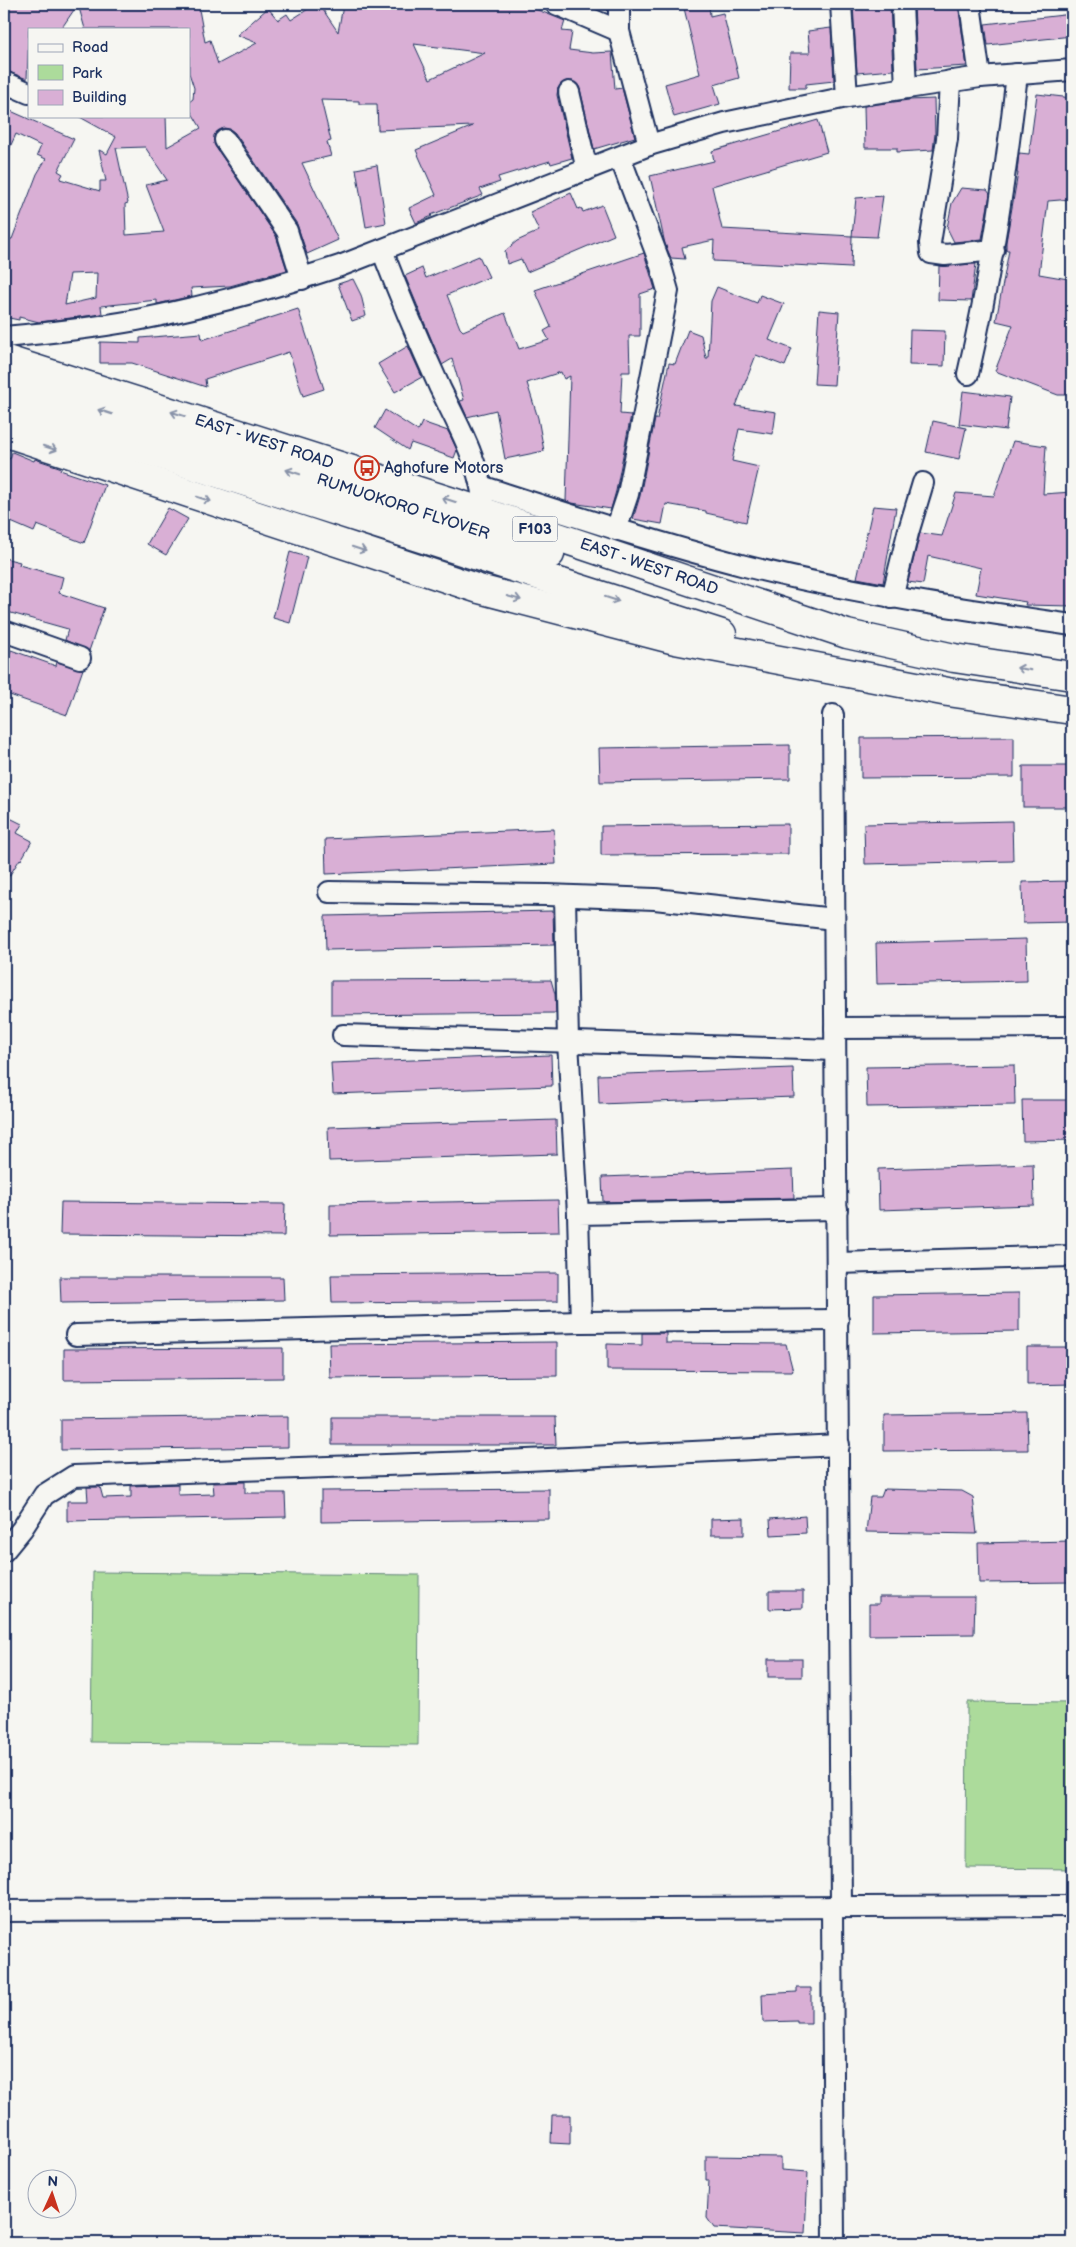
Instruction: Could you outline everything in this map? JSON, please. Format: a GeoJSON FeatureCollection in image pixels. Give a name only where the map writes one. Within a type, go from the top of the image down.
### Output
{"type":"FeatureCollection","features":[{"type":"Feature","properties":{"kind":"main road","name":"EAST - WEST ROAD"},"geometry":{"type":"LineString","coordinates":[[4,360],[483,499],[847,634],[954,658],[1072,676]]}},
{"type":"Feature","properties":{"kind":"main road","name":"RUMUOKORO FLYOVER"},"geometry":{"type":"LineString","coordinates":[[4,380],[569,572]]}},
{"type":"Feature","properties":{"kind":"main road","name":"RUMUOKORO FLYOVER"},"geometry":{"type":"LineString","coordinates":[[4,405],[569,572]]}},
{"type":"Feature","properties":{"kind":"main road"},"geometry":{"type":"LineString","coordinates":[[4,432],[479,589],[675,640],[948,692],[1072,710]]}},
{"type":"Feature","properties":{"kind":"main road"},"geometry":{"type":"LineString","coordinates":[[569,572],[847,634]]}},
{"type":"Feature","properties":{"kind":"main road"},"geometry":{"type":"LineString","coordinates":[[569,572],[831,670]]}},
{"type":"Feature","properties":{"kind":"street"},"geometry":{"type":"LineString","coordinates":[[556,4],[618,31]]}},
{"type":"Feature","properties":{"kind":"street"},"geometry":{"type":"LineString","coordinates":[[619,4],[618,31],[649,145]]}},
{"type":"Feature","properties":{"kind":"street"},"geometry":{"type":"LineString","coordinates":[[841,4],[847,97]]}},
{"type":"Feature","properties":{"kind":"street"},"geometry":{"type":"LineString","coordinates":[[902,4],[906,88]]}},
{"type":"Feature","properties":{"kind":"street"},"geometry":{"type":"LineString","coordinates":[[970,4],[980,77]]}},
{"type":"Feature","properties":{"kind":"street"},"geometry":{"type":"LineString","coordinates":[[4,337],[136,320],[206,305],[302,279],[382,250],[649,145],[724,123],[847,97],[906,88],[980,77],[1072,70]]}},
{"type":"Feature","properties":{"kind":"street"},"geometry":{"type":"LineString","coordinates":[[968,374],[985,303],[1007,171],[1017,74]]}},
{"type":"Feature","properties":{"kind":"street"},"geometry":{"type":"LineString","coordinates":[[4,82],[28,93]]}},
{"type":"Feature","properties":{"kind":"street"},"geometry":{"type":"LineString","coordinates":[[950,82],[947,139],[930,253],[944,255],[994,250]]}},
{"type":"Feature","properties":{"kind":"street"},"geometry":{"type":"LineString","coordinates":[[569,92],[587,170]]}},
{"type":"Feature","properties":{"kind":"street"},"geometry":{"type":"LineString","coordinates":[[225,140],[287,231],[302,279]]}},
{"type":"Feature","properties":{"kind":"street"},"geometry":{"type":"LineString","coordinates":[[616,530],[628,494],[668,291],[660,263],[620,157]]}},
{"type":"Feature","properties":{"kind":"street"},"geometry":{"type":"LineString","coordinates":[[382,250],[410,322],[463,435],[483,499],[616,530],[745,566],[892,598],[1072,625]]}},
{"type":"Feature","properties":{"kind":"street"},"geometry":{"type":"LineString","coordinates":[[892,598],[908,533],[924,484]]}},
{"type":"Feature","properties":{"kind":"street"},"geometry":{"type":"LineString","coordinates":[[4,631],[80,658]]}},
{"type":"Feature","properties":{"kind":"street"},"geometry":{"type":"LineString","coordinates":[[833,715],[839,1445],[834,2243]]}},
{"type":"Feature","properties":{"kind":"street"},"geometry":{"type":"LineString","coordinates":[[329,892],[565,896],[655,900],[834,919]]}},
{"type":"Feature","properties":{"kind":"street"},"geometry":{"type":"LineString","coordinates":[[565,896],[568,1042],[578,1214],[581,1322]]}},
{"type":"Feature","properties":{"kind":"street"},"geometry":{"type":"LineString","coordinates":[[835,1028],[1072,1027]]}},
{"type":"Feature","properties":{"kind":"street"},"geometry":{"type":"LineString","coordinates":[[343,1035],[835,1050]]}},
{"type":"Feature","properties":{"kind":"street"},"geometry":{"type":"LineString","coordinates":[[578,1214],[837,1209]]}},
{"type":"Feature","properties":{"kind":"street"},"geometry":{"type":"LineString","coordinates":[[838,1263],[1072,1256]]}},
{"type":"Feature","properties":{"kind":"street"},"geometry":{"type":"LineString","coordinates":[[76,1335],[581,1322],[838,1320]]}},
{"type":"Feature","properties":{"kind":"street"},"geometry":{"type":"LineString","coordinates":[[4,1551],[22,1529],[44,1495],[74,1476],[527,1460],[839,1445]]}},
{"type":"Feature","properties":{"kind":"street"},"geometry":{"type":"LineString","coordinates":[[4,1911],[1072,1906]]}},
{"type":"Feature","properties":{"kind":"green space"},"geometry":{"type":"Polygon","coordinates":[[[93,1572],[419,1575],[418,1745],[91,1742],[93,1572]]]}},
{"type":"Feature","properties":{"kind":"green space"},"geometry":{"type":"Polygon","coordinates":[[[967,1702],[1072,1703],[1072,1869],[966,1868],[967,1702]]]}},
{"type":"Feature","properties":{"kind":"building"},"geometry":{"type":"Polygon","coordinates":[[[4,4],[78,4],[62,28],[28,28],[27,79],[4,70],[4,4]]]}},
{"type":"Feature","properties":{"kind":"building"},"geometry":{"type":"Polygon","coordinates":[[[78,4],[198,4],[205,42],[210,40],[218,64],[257,43],[237,35],[268,8],[278,20],[287,14],[291,20],[319,4],[338,32],[343,6],[385,11],[385,4],[441,6],[441,4],[523,4],[565,21],[562,31],[572,32],[569,50],[593,53],[612,52],[615,89],[622,88],[635,137],[594,149],[580,89],[573,81],[566,81],[558,88],[557,95],[572,158],[551,164],[550,161],[498,177],[500,182],[480,189],[483,195],[431,215],[416,223],[409,208],[436,195],[416,150],[473,126],[378,130],[377,104],[359,104],[359,101],[321,100],[331,141],[327,142],[331,156],[302,163],[338,240],[307,254],[297,224],[235,133],[230,129],[224,128],[214,135],[215,146],[276,236],[287,270],[230,286],[191,288],[192,296],[157,304],[157,300],[101,306],[102,314],[39,322],[19,317],[19,320],[4,317],[4,259],[10,239],[12,239],[37,174],[46,159],[37,155],[41,146],[16,134],[4,160],[4,108],[74,139],[58,171],[63,174],[60,179],[100,191],[100,181],[106,181],[99,150],[107,154],[116,137],[82,118],[166,118],[167,147],[201,128],[190,110],[190,101],[193,99],[194,88],[190,76],[190,28],[85,28],[78,4]],[[414,44],[430,79],[485,53],[414,44]],[[145,147],[116,148],[128,203],[125,204],[126,235],[164,232],[146,185],[167,180],[145,147]],[[97,273],[70,274],[65,305],[96,298],[97,273]]]}},
{"type":"Feature","properties":{"kind":"building"},"geometry":{"type":"Polygon","coordinates":[[[683,4],[709,4],[710,16],[723,13],[739,78],[714,85],[720,104],[674,117],[665,84],[700,74],[683,4]]]}},
{"type":"Feature","properties":{"kind":"building"},"geometry":{"type":"Polygon","coordinates":[[[853,4],[890,4],[893,70],[857,73],[853,4]]]}},
{"type":"Feature","properties":{"kind":"building"},"geometry":{"type":"Polygon","coordinates":[[[914,4],[958,4],[967,66],[917,69],[914,4]]]}},
{"type":"Feature","properties":{"kind":"building"},"geometry":{"type":"Polygon","coordinates":[[[1072,14],[1072,36],[988,45],[985,24],[1072,14]]]}},
{"type":"Feature","properties":{"kind":"building"},"geometry":{"type":"Polygon","coordinates":[[[831,28],[834,81],[806,84],[806,88],[789,88],[790,53],[810,53],[808,31],[831,28]]]}},
{"type":"Feature","properties":{"kind":"building"},"geometry":{"type":"Polygon","coordinates":[[[1037,94],[1072,98],[1072,199],[1048,201],[1039,274],[1068,279],[1067,289],[1072,289],[1072,395],[1058,395],[995,371],[1013,325],[996,321],[1009,250],[1006,250],[1006,242],[1018,173],[1019,153],[1029,154],[1037,94]]]}},
{"type":"Feature","properties":{"kind":"building"},"geometry":{"type":"Polygon","coordinates":[[[934,99],[935,134],[933,150],[897,152],[897,148],[865,148],[864,106],[934,99]]]}},
{"type":"Feature","properties":{"kind":"building"},"geometry":{"type":"Polygon","coordinates":[[[818,120],[827,152],[712,186],[722,229],[852,236],[851,268],[713,261],[714,240],[682,247],[685,259],[671,258],[665,244],[650,176],[714,161],[712,151],[818,120]]]}},
{"type":"Feature","properties":{"kind":"building"},"geometry":{"type":"Polygon","coordinates":[[[377,165],[386,223],[366,227],[356,169],[377,165]]]}},
{"type":"Feature","properties":{"kind":"building"},"geometry":{"type":"Polygon","coordinates":[[[961,188],[987,190],[990,194],[982,239],[954,242],[947,228],[952,203],[961,188]]]}},
{"type":"Feature","properties":{"kind":"building"},"geometry":{"type":"Polygon","coordinates":[[[571,193],[578,209],[581,208],[583,212],[602,205],[614,235],[527,272],[521,259],[507,264],[505,251],[517,241],[539,231],[530,212],[571,193]]]}},
{"type":"Feature","properties":{"kind":"building"},"geometry":{"type":"Polygon","coordinates":[[[883,196],[877,237],[852,236],[856,198],[883,196]]]}},
{"type":"Feature","properties":{"kind":"building"},"geometry":{"type":"Polygon","coordinates":[[[644,253],[655,289],[640,294],[640,336],[629,336],[630,372],[622,372],[620,414],[631,415],[611,509],[572,503],[566,501],[570,376],[564,379],[561,372],[527,383],[538,418],[544,451],[505,459],[496,410],[467,417],[460,401],[464,400],[452,359],[442,365],[405,276],[422,268],[426,278],[479,256],[489,277],[447,295],[460,328],[463,331],[505,313],[519,349],[549,340],[544,331],[551,327],[535,290],[644,253]]]}},
{"type":"Feature","properties":{"kind":"building"},"geometry":{"type":"Polygon","coordinates":[[[976,264],[971,301],[938,300],[939,266],[976,264]]]}},
{"type":"Feature","properties":{"kind":"building"},"geometry":{"type":"Polygon","coordinates":[[[353,279],[361,295],[366,316],[352,321],[338,284],[353,279]]]}},
{"type":"Feature","properties":{"kind":"building"},"geometry":{"type":"Polygon","coordinates":[[[717,287],[757,303],[760,295],[784,304],[769,340],[792,349],[785,366],[756,355],[736,406],[776,412],[773,434],[739,429],[732,461],[759,467],[746,522],[706,513],[706,511],[666,504],[662,524],[633,519],[640,496],[655,419],[657,419],[669,363],[675,364],[688,330],[701,335],[706,358],[708,358],[711,301],[717,287]]]}},
{"type":"Feature","properties":{"kind":"building"},"geometry":{"type":"Polygon","coordinates":[[[298,309],[324,389],[303,396],[289,352],[205,379],[206,387],[132,363],[100,363],[100,342],[140,343],[140,338],[201,333],[202,340],[298,309]]]}},
{"type":"Feature","properties":{"kind":"building"},"geometry":{"type":"Polygon","coordinates":[[[819,310],[839,312],[834,385],[814,384],[819,310]]]}},
{"type":"Feature","properties":{"kind":"building"},"geometry":{"type":"Polygon","coordinates":[[[910,330],[945,331],[944,366],[909,365],[910,330]]]}},
{"type":"Feature","properties":{"kind":"building"},"geometry":{"type":"Polygon","coordinates":[[[408,346],[422,377],[395,392],[378,364],[408,346]]]}},
{"type":"Feature","properties":{"kind":"building"},"geometry":{"type":"Polygon","coordinates":[[[963,391],[1010,397],[1006,430],[959,424],[963,391]]]}},
{"type":"Feature","properties":{"kind":"building"},"geometry":{"type":"Polygon","coordinates":[[[385,410],[418,431],[422,422],[448,431],[457,450],[454,458],[411,443],[408,450],[375,428],[385,410]]]}},
{"type":"Feature","properties":{"kind":"building"},"geometry":{"type":"Polygon","coordinates":[[[933,421],[966,428],[959,459],[926,452],[933,421]]]}},
{"type":"Feature","properties":{"kind":"building"},"geometry":{"type":"Polygon","coordinates":[[[1013,441],[1046,446],[1043,494],[1072,492],[1072,606],[1025,605],[1026,602],[976,594],[981,568],[928,556],[923,584],[908,582],[920,533],[942,536],[956,493],[994,496],[1013,441]]]}},
{"type":"Feature","properties":{"kind":"building"},"geometry":{"type":"Polygon","coordinates":[[[12,452],[34,461],[35,459],[59,467],[61,468],[60,470],[105,485],[84,543],[37,525],[34,532],[4,519],[4,457],[10,459],[12,452]]]}},
{"type":"Feature","properties":{"kind":"building"},"geometry":{"type":"Polygon","coordinates":[[[873,506],[896,508],[883,583],[857,578],[873,506]]]}},
{"type":"Feature","properties":{"kind":"building"},"geometry":{"type":"Polygon","coordinates":[[[168,508],[188,519],[166,555],[147,544],[168,508]]]}},
{"type":"Feature","properties":{"kind":"building"},"geometry":{"type":"Polygon","coordinates":[[[290,552],[307,557],[290,623],[273,618],[290,552]]]}},
{"type":"Feature","properties":{"kind":"building"},"geometry":{"type":"Polygon","coordinates":[[[4,558],[20,562],[19,565],[63,577],[59,593],[104,608],[89,651],[65,640],[68,629],[4,611],[4,558]]]}},
{"type":"Feature","properties":{"kind":"building"},"geometry":{"type":"Polygon","coordinates":[[[11,650],[56,666],[57,662],[83,669],[67,715],[4,693],[4,670],[11,650]]]}},
{"type":"Feature","properties":{"kind":"building"},"geometry":{"type":"Polygon","coordinates":[[[1014,737],[1014,777],[861,778],[861,738],[1014,737]]]}},
{"type":"Feature","properties":{"kind":"building"},"geometry":{"type":"Polygon","coordinates":[[[790,745],[790,779],[600,782],[599,748],[790,745]]]}},
{"type":"Feature","properties":{"kind":"building"},"geometry":{"type":"Polygon","coordinates":[[[1023,766],[1072,766],[1072,807],[1023,807],[1023,766]]]}},
{"type":"Feature","properties":{"kind":"building"},"geometry":{"type":"Polygon","coordinates":[[[4,815],[22,824],[17,833],[32,841],[4,884],[4,815]]]}},
{"type":"Feature","properties":{"kind":"building"},"geometry":{"type":"Polygon","coordinates":[[[1012,821],[1013,861],[865,864],[864,824],[1012,821]]]}},
{"type":"Feature","properties":{"kind":"building"},"geometry":{"type":"Polygon","coordinates":[[[788,824],[788,854],[601,855],[601,826],[788,824]]]}},
{"type":"Feature","properties":{"kind":"building"},"geometry":{"type":"Polygon","coordinates":[[[554,829],[556,864],[326,874],[325,839],[554,829]]]}},
{"type":"Feature","properties":{"kind":"building"},"geometry":{"type":"Polygon","coordinates":[[[1072,881],[1072,922],[1023,923],[1022,882],[1072,881]]]}},
{"type":"Feature","properties":{"kind":"building"},"geometry":{"type":"Polygon","coordinates":[[[553,911],[554,945],[326,950],[325,916],[553,911]]]}},
{"type":"Feature","properties":{"kind":"building"},"geometry":{"type":"Polygon","coordinates":[[[1026,939],[1027,981],[877,984],[876,943],[1026,939]]]}},
{"type":"Feature","properties":{"kind":"building"},"geometry":{"type":"Polygon","coordinates":[[[551,980],[555,994],[556,1013],[331,1015],[331,981],[551,980]]]}},
{"type":"Feature","properties":{"kind":"building"},"geometry":{"type":"Polygon","coordinates":[[[551,1055],[552,1086],[333,1094],[331,1063],[551,1055]]]}},
{"type":"Feature","properties":{"kind":"building"},"geometry":{"type":"Polygon","coordinates":[[[1014,1065],[1015,1105],[867,1107],[866,1067],[1014,1065]]]}},
{"type":"Feature","properties":{"kind":"building"},"geometry":{"type":"Polygon","coordinates":[[[793,1068],[794,1097],[599,1104],[598,1075],[793,1068]]]}},
{"type":"Feature","properties":{"kind":"building"},"geometry":{"type":"Polygon","coordinates":[[[1022,1100],[1072,1100],[1072,1140],[1023,1141],[1022,1100]]]}},
{"type":"Feature","properties":{"kind":"building"},"geometry":{"type":"Polygon","coordinates":[[[556,1120],[557,1154],[329,1161],[328,1127],[556,1120]]]}},
{"type":"Feature","properties":{"kind":"building"},"geometry":{"type":"Polygon","coordinates":[[[1033,1164],[1034,1205],[879,1210],[878,1169],[1033,1164]]]}},
{"type":"Feature","properties":{"kind":"building"},"geometry":{"type":"Polygon","coordinates":[[[793,1170],[794,1198],[603,1202],[602,1177],[793,1170]]]}},
{"type":"Feature","properties":{"kind":"building"},"geometry":{"type":"Polygon","coordinates":[[[558,1200],[559,1232],[330,1235],[330,1204],[558,1200]]]}},
{"type":"Feature","properties":{"kind":"building"},"geometry":{"type":"Polygon","coordinates":[[[61,1202],[285,1204],[284,1236],[60,1234],[61,1202]]]}},
{"type":"Feature","properties":{"kind":"building"},"geometry":{"type":"Polygon","coordinates":[[[558,1273],[558,1301],[332,1303],[331,1275],[558,1273]]]}},
{"type":"Feature","properties":{"kind":"building"},"geometry":{"type":"Polygon","coordinates":[[[60,1277],[283,1277],[284,1300],[61,1303],[60,1277]]]}},
{"type":"Feature","properties":{"kind":"building"},"geometry":{"type":"Polygon","coordinates":[[[1019,1293],[1019,1331],[874,1333],[874,1295],[1019,1293]]]}},
{"type":"Feature","properties":{"kind":"building"},"geometry":{"type":"Polygon","coordinates":[[[642,1333],[666,1333],[666,1343],[786,1344],[793,1371],[607,1370],[607,1344],[642,1345],[642,1333]]]}},
{"type":"Feature","properties":{"kind":"building"},"geometry":{"type":"Polygon","coordinates":[[[557,1342],[557,1376],[330,1378],[329,1344],[557,1342]]]}},
{"type":"Feature","properties":{"kind":"building"},"geometry":{"type":"Polygon","coordinates":[[[1027,1347],[1072,1347],[1072,1384],[1027,1385],[1027,1347]]]}},
{"type":"Feature","properties":{"kind":"building"},"geometry":{"type":"Polygon","coordinates":[[[283,1348],[283,1378],[64,1380],[64,1349],[283,1348]]]}},
{"type":"Feature","properties":{"kind":"building"},"geometry":{"type":"Polygon","coordinates":[[[1027,1413],[1028,1450],[884,1451],[884,1415],[1027,1413]]]}},
{"type":"Feature","properties":{"kind":"building"},"geometry":{"type":"Polygon","coordinates":[[[288,1416],[288,1447],[61,1450],[61,1419],[288,1416]]]}},
{"type":"Feature","properties":{"kind":"building"},"geometry":{"type":"Polygon","coordinates":[[[332,1417],[555,1417],[556,1445],[332,1445],[332,1417]]]}},
{"type":"Feature","properties":{"kind":"building"},"geometry":{"type":"Polygon","coordinates":[[[245,1482],[245,1493],[285,1493],[286,1517],[67,1521],[67,1501],[88,1501],[87,1487],[100,1487],[103,1498],[131,1497],[131,1486],[178,1484],[178,1495],[214,1494],[213,1483],[245,1482]]]}},
{"type":"Feature","properties":{"kind":"building"},"geometry":{"type":"Polygon","coordinates":[[[549,1489],[549,1519],[321,1522],[321,1491],[549,1489]]]}},
{"type":"Feature","properties":{"kind":"building"},"geometry":{"type":"Polygon","coordinates":[[[884,1489],[962,1491],[973,1497],[977,1534],[866,1532],[870,1497],[881,1497],[884,1489]]]}},
{"type":"Feature","properties":{"kind":"building"},"geometry":{"type":"Polygon","coordinates":[[[805,1516],[806,1533],[771,1535],[770,1519],[805,1516]]]}},
{"type":"Feature","properties":{"kind":"building"},"geometry":{"type":"Polygon","coordinates":[[[744,1518],[744,1535],[711,1535],[711,1519],[744,1518]]]}},
{"type":"Feature","properties":{"kind":"building"},"geometry":{"type":"Polygon","coordinates":[[[1072,1541],[1072,1582],[979,1583],[978,1543],[1072,1541]]]}},
{"type":"Feature","properties":{"kind":"building"},"geometry":{"type":"Polygon","coordinates":[[[769,1591],[803,1591],[803,1608],[769,1609],[769,1591]]]}},
{"type":"Feature","properties":{"kind":"building"},"geometry":{"type":"Polygon","coordinates":[[[879,1597],[975,1597],[974,1634],[869,1635],[869,1604],[879,1604],[879,1597]]]}},
{"type":"Feature","properties":{"kind":"building"},"geometry":{"type":"Polygon","coordinates":[[[768,1659],[802,1659],[802,1677],[768,1677],[768,1659]]]}},
{"type":"Feature","properties":{"kind":"building"},"geometry":{"type":"Polygon","coordinates":[[[797,1988],[811,1988],[811,2023],[797,2023],[797,2021],[763,2022],[762,1994],[797,1992],[797,1988]]]}},
{"type":"Feature","properties":{"kind":"building"},"geometry":{"type":"Polygon","coordinates":[[[552,2115],[570,2115],[570,2144],[551,2143],[552,2115]]]}},
{"type":"Feature","properties":{"kind":"building"},"geometry":{"type":"Polygon","coordinates":[[[706,2156],[781,2157],[781,2170],[808,2172],[805,2233],[714,2228],[707,2218],[709,2180],[706,2180],[706,2156]]]}},
{"type":"Feature","properties":{"kind":"place","name":"Aghofure Motors"},"geometry":{"type":"Point","coordinates":[367,468]}}]}
